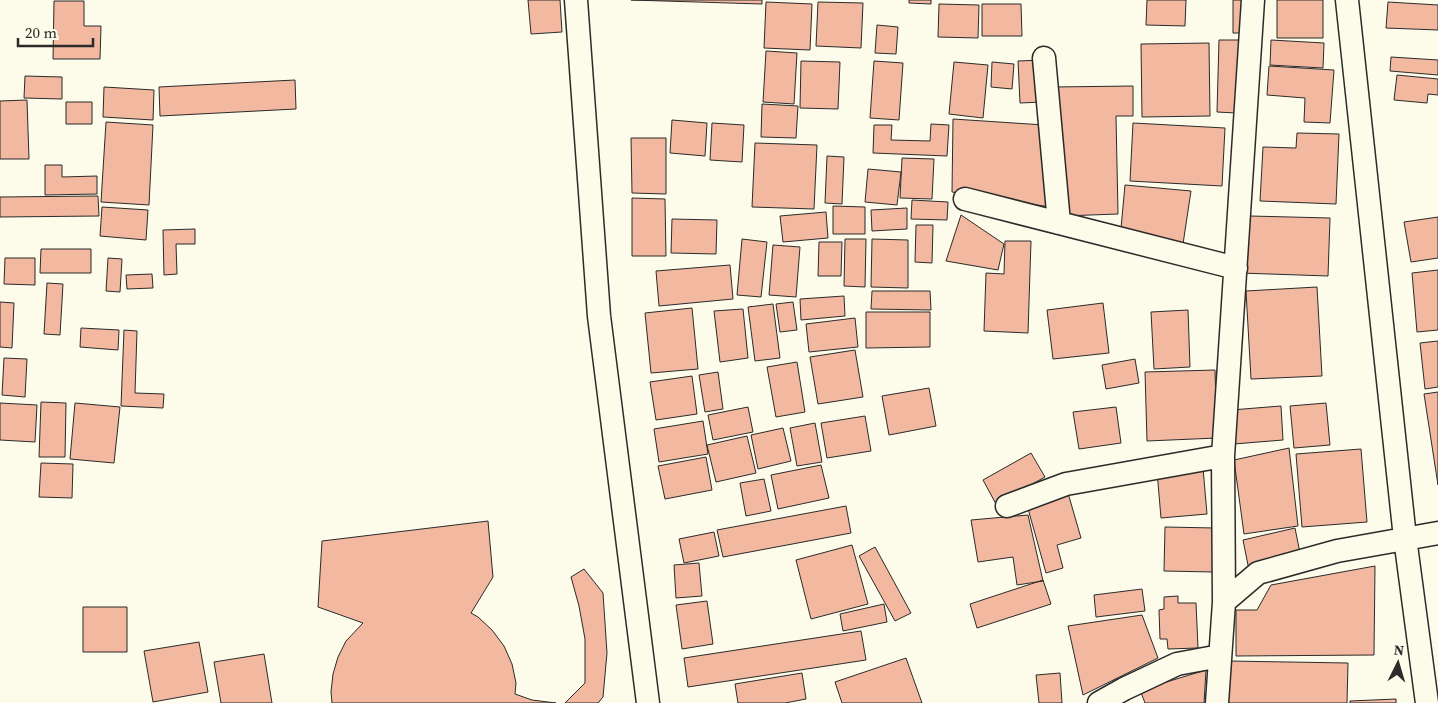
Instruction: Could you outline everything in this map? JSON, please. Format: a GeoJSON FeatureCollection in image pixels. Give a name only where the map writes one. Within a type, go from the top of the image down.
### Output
{"type":"FeatureCollection","features":[{"type":"Feature","properties":{"kind":"street"},"geometry":{"type":"LineString","coordinates":[[576,0],[599,316],[648,703]]}},
{"type":"Feature","properties":{"kind":"street"},"geometry":{"type":"LineString","coordinates":[[1217,703],[1224,602],[1223,456],[1253,0]]}},
{"type":"Feature","properties":{"kind":"street"},"geometry":{"type":"LineString","coordinates":[[1347,0],[1405,538],[1427,703]]}},
{"type":"Feature","properties":{"kind":"street"},"geometry":{"type":"LineString","coordinates":[[1044,58],[1059,222]]}},
{"type":"Feature","properties":{"kind":"street"},"geometry":{"type":"LineString","coordinates":[[965,198],[1236,268]]}},
{"type":"Feature","properties":{"kind":"street"},"geometry":{"type":"LineString","coordinates":[[1007,506],[1066,484],[1223,456]]}},
{"type":"Feature","properties":{"kind":"street"},"geometry":{"type":"LineString","coordinates":[[1224,602],[1258,574],[1337,551],[1438,533]]}},
{"type":"Feature","properties":{"kind":"street"},"geometry":{"type":"LineString","coordinates":[[1099,703],[1177,664],[1220,656]]}},
{"type":"Feature","properties":{"kind":"building"},"geometry":{"type":"Polygon","coordinates":[[[528,0],[560,0],[562,32],[531,34],[528,0]]]}},
{"type":"Feature","properties":{"kind":"building"},"geometry":{"type":"Polygon","coordinates":[[[631,0],[762,0],[762,4],[631,0]]]}},
{"type":"Feature","properties":{"kind":"building"},"geometry":{"type":"Polygon","coordinates":[[[909,0],[931,0],[931,4],[909,3],[909,0]]]}},
{"type":"Feature","properties":{"kind":"building"},"geometry":{"type":"Polygon","coordinates":[[[1147,0],[1186,0],[1185,26],[1146,25],[1147,0]]]}},
{"type":"Feature","properties":{"kind":"building"},"geometry":{"type":"Polygon","coordinates":[[[1233,0],[1245,0],[1245,33],[1233,33],[1233,0]]]}},
{"type":"Feature","properties":{"kind":"building"},"geometry":{"type":"Polygon","coordinates":[[[1277,0],[1323,0],[1323,38],[1277,38],[1277,0]]]}},
{"type":"Feature","properties":{"kind":"building"},"geometry":{"type":"Polygon","coordinates":[[[54,1],[84,1],[84,26],[101,26],[100,59],[53,59],[54,1]]]}},
{"type":"Feature","properties":{"kind":"building"},"geometry":{"type":"Polygon","coordinates":[[[766,2],[812,4],[810,50],[764,48],[766,2]]]}},
{"type":"Feature","properties":{"kind":"building"},"geometry":{"type":"Polygon","coordinates":[[[818,2],[863,3],[861,48],[816,46],[818,2]]]}},
{"type":"Feature","properties":{"kind":"building"},"geometry":{"type":"Polygon","coordinates":[[[1388,2],[1438,5],[1438,30],[1386,28],[1388,2]]]}},
{"type":"Feature","properties":{"kind":"building"},"geometry":{"type":"Polygon","coordinates":[[[939,4],[979,5],[978,38],[938,37],[939,4]]]}},
{"type":"Feature","properties":{"kind":"building"},"geometry":{"type":"Polygon","coordinates":[[[982,4],[1021,4],[1022,36],[982,36],[982,4]]]}},
{"type":"Feature","properties":{"kind":"building"},"geometry":{"type":"Polygon","coordinates":[[[877,25],[898,27],[896,54],[875,53],[877,25]]]}},
{"type":"Feature","properties":{"kind":"building"},"geometry":{"type":"Polygon","coordinates":[[[1219,40],[1239,40],[1236,113],[1217,112],[1219,40]]]}},
{"type":"Feature","properties":{"kind":"building"},"geometry":{"type":"Polygon","coordinates":[[[1271,40],[1324,43],[1323,68],[1270,65],[1271,40]]]}},
{"type":"Feature","properties":{"kind":"building"},"geometry":{"type":"Polygon","coordinates":[[[1209,43],[1210,116],[1142,117],[1141,44],[1209,43]]]}},
{"type":"Feature","properties":{"kind":"building"},"geometry":{"type":"Polygon","coordinates":[[[766,51],[797,53],[794,104],[763,102],[766,51]]]}},
{"type":"Feature","properties":{"kind":"building"},"geometry":{"type":"Polygon","coordinates":[[[1391,57],[1438,60],[1438,75],[1390,71],[1391,57]]]}},
{"type":"Feature","properties":{"kind":"building"},"geometry":{"type":"Polygon","coordinates":[[[1041,60],[1043,102],[1020,103],[1018,61],[1041,60]]]}},
{"type":"Feature","properties":{"kind":"building"},"geometry":{"type":"Polygon","coordinates":[[[801,61],[840,62],[838,109],[800,108],[801,61]]]}},
{"type":"Feature","properties":{"kind":"building"},"geometry":{"type":"Polygon","coordinates":[[[874,61],[903,63],[899,120],[870,118],[874,61]]]}},
{"type":"Feature","properties":{"kind":"building"},"geometry":{"type":"Polygon","coordinates":[[[954,62],[988,65],[983,118],[949,114],[954,62]]]}},
{"type":"Feature","properties":{"kind":"building"},"geometry":{"type":"Polygon","coordinates":[[[992,62],[1014,64],[1012,89],[991,87],[992,62]]]}},
{"type":"Feature","properties":{"kind":"building"},"geometry":{"type":"Polygon","coordinates":[[[1269,66],[1334,70],[1330,123],[1304,122],[1305,98],[1267,95],[1269,66]]]}},
{"type":"Feature","properties":{"kind":"building"},"geometry":{"type":"Polygon","coordinates":[[[1397,75],[1438,79],[1438,95],[1428,94],[1427,103],[1394,100],[1397,75]]]}},
{"type":"Feature","properties":{"kind":"building"},"geometry":{"type":"Polygon","coordinates":[[[25,76],[62,77],[62,99],[24,98],[25,76]]]}},
{"type":"Feature","properties":{"kind":"building"},"geometry":{"type":"Polygon","coordinates":[[[295,80],[296,109],[160,116],[159,87],[295,80]]]}},
{"type":"Feature","properties":{"kind":"building"},"geometry":{"type":"Polygon","coordinates":[[[1133,86],[1133,116],[1116,116],[1118,214],[1063,216],[1053,87],[1133,86]]]}},
{"type":"Feature","properties":{"kind":"building"},"geometry":{"type":"Polygon","coordinates":[[[104,87],[154,90],[153,120],[103,117],[104,87]]]}},
{"type":"Feature","properties":{"kind":"building"},"geometry":{"type":"Polygon","coordinates":[[[27,100],[29,159],[0,159],[0,101],[27,100]]]}},
{"type":"Feature","properties":{"kind":"building"},"geometry":{"type":"Polygon","coordinates":[[[66,102],[92,102],[92,124],[66,124],[66,102]]]}},
{"type":"Feature","properties":{"kind":"building"},"geometry":{"type":"Polygon","coordinates":[[[762,104],[798,106],[796,138],[761,137],[762,104]]]}},
{"type":"Feature","properties":{"kind":"building"},"geometry":{"type":"Polygon","coordinates":[[[953,119],[1044,125],[1050,207],[952,192],[953,119]]]}},
{"type":"Feature","properties":{"kind":"building"},"geometry":{"type":"Polygon","coordinates":[[[672,120],[707,123],[705,156],[670,153],[672,120]]]}},
{"type":"Feature","properties":{"kind":"building"},"geometry":{"type":"Polygon","coordinates":[[[106,122],[153,125],[149,205],[101,202],[106,122]]]}},
{"type":"Feature","properties":{"kind":"building"},"geometry":{"type":"Polygon","coordinates":[[[712,123],[744,125],[742,162],[710,160],[712,123]]]}},
{"type":"Feature","properties":{"kind":"building"},"geometry":{"type":"Polygon","coordinates":[[[1133,123],[1225,128],[1222,186],[1130,181],[1133,123]]]}},
{"type":"Feature","properties":{"kind":"building"},"geometry":{"type":"Polygon","coordinates":[[[931,124],[949,125],[947,156],[873,153],[874,125],[892,125],[891,140],[930,141],[931,124]]]}},
{"type":"Feature","properties":{"kind":"building"},"geometry":{"type":"Polygon","coordinates":[[[1297,133],[1339,134],[1336,204],[1260,201],[1263,147],[1296,148],[1297,133]]]}},
{"type":"Feature","properties":{"kind":"building"},"geometry":{"type":"Polygon","coordinates":[[[631,138],[666,138],[666,194],[632,193],[631,138]]]}},
{"type":"Feature","properties":{"kind":"building"},"geometry":{"type":"Polygon","coordinates":[[[755,143],[817,145],[814,209],[752,207],[755,143]]]}},
{"type":"Feature","properties":{"kind":"building"},"geometry":{"type":"Polygon","coordinates":[[[827,156],[844,157],[842,204],[825,203],[827,156]]]}},
{"type":"Feature","properties":{"kind":"building"},"geometry":{"type":"Polygon","coordinates":[[[902,158],[934,159],[932,199],[900,198],[902,158]]]}},
{"type":"Feature","properties":{"kind":"building"},"geometry":{"type":"Polygon","coordinates":[[[45,165],[62,165],[62,177],[97,176],[97,194],[45,195],[45,165]]]}},
{"type":"Feature","properties":{"kind":"building"},"geometry":{"type":"Polygon","coordinates":[[[868,169],[901,172],[897,205],[865,202],[868,169]]]}},
{"type":"Feature","properties":{"kind":"building"},"geometry":{"type":"Polygon","coordinates":[[[1125,185],[1191,191],[1183,244],[1121,228],[1125,185]]]}},
{"type":"Feature","properties":{"kind":"building"},"geometry":{"type":"Polygon","coordinates":[[[98,196],[99,216],[0,217],[0,197],[98,196]]]}},
{"type":"Feature","properties":{"kind":"building"},"geometry":{"type":"Polygon","coordinates":[[[632,198],[665,199],[666,256],[632,256],[632,198]]]}},
{"type":"Feature","properties":{"kind":"building"},"geometry":{"type":"Polygon","coordinates":[[[912,200],[948,202],[947,220],[911,219],[912,200]]]}},
{"type":"Feature","properties":{"kind":"building"},"geometry":{"type":"Polygon","coordinates":[[[833,206],[865,207],[865,234],[833,234],[833,206]]]}},
{"type":"Feature","properties":{"kind":"building"},"geometry":{"type":"Polygon","coordinates":[[[102,207],[148,210],[146,240],[100,236],[102,207]]]}},
{"type":"Feature","properties":{"kind":"building"},"geometry":{"type":"Polygon","coordinates":[[[907,208],[907,229],[872,231],[871,210],[907,208]]]}},
{"type":"Feature","properties":{"kind":"building"},"geometry":{"type":"Polygon","coordinates":[[[826,212],[828,238],[783,242],[780,216],[826,212]]]}},
{"type":"Feature","properties":{"kind":"building"},"geometry":{"type":"Polygon","coordinates":[[[961,215],[1004,244],[998,270],[946,261],[961,215]]]}},
{"type":"Feature","properties":{"kind":"building"},"geometry":{"type":"Polygon","coordinates":[[[1250,216],[1330,218],[1328,276],[1240,273],[1250,216]]]}},
{"type":"Feature","properties":{"kind":"building"},"geometry":{"type":"Polygon","coordinates":[[[1438,217],[1438,258],[1411,262],[1404,222],[1438,217]]]}},
{"type":"Feature","properties":{"kind":"building"},"geometry":{"type":"Polygon","coordinates":[[[672,219],[717,220],[716,254],[671,253],[672,219]]]}},
{"type":"Feature","properties":{"kind":"building"},"geometry":{"type":"Polygon","coordinates":[[[916,225],[933,225],[932,263],[915,262],[916,225]]]}},
{"type":"Feature","properties":{"kind":"building"},"geometry":{"type":"Polygon","coordinates":[[[195,229],[195,244],[176,244],[177,274],[164,275],[163,230],[195,229]]]}},
{"type":"Feature","properties":{"kind":"building"},"geometry":{"type":"Polygon","coordinates":[[[742,239],[767,242],[761,297],[737,295],[742,239]]]}},
{"type":"Feature","properties":{"kind":"building"},"geometry":{"type":"Polygon","coordinates":[[[845,239],[866,239],[865,287],[844,286],[845,239]]]}},
{"type":"Feature","properties":{"kind":"building"},"geometry":{"type":"Polygon","coordinates":[[[872,239],[908,240],[908,288],[871,287],[872,239]]]}},
{"type":"Feature","properties":{"kind":"building"},"geometry":{"type":"Polygon","coordinates":[[[1005,241],[1031,241],[1028,333],[984,331],[986,273],[1004,274],[1005,241]]]}},
{"type":"Feature","properties":{"kind":"building"},"geometry":{"type":"Polygon","coordinates":[[[819,242],[842,242],[841,276],[818,276],[819,242]]]}},
{"type":"Feature","properties":{"kind":"building"},"geometry":{"type":"Polygon","coordinates":[[[773,245],[800,247],[796,297],[769,295],[773,245]]]}},
{"type":"Feature","properties":{"kind":"building"},"geometry":{"type":"Polygon","coordinates":[[[41,249],[91,249],[91,273],[40,273],[41,249]]]}},
{"type":"Feature","properties":{"kind":"building"},"geometry":{"type":"Polygon","coordinates":[[[5,258],[35,258],[35,285],[4,284],[5,258]]]}},
{"type":"Feature","properties":{"kind":"building"},"geometry":{"type":"Polygon","coordinates":[[[108,258],[122,259],[120,292],[106,291],[108,258]]]}},
{"type":"Feature","properties":{"kind":"building"},"geometry":{"type":"Polygon","coordinates":[[[730,265],[733,299],[659,306],[656,271],[730,265]]]}},
{"type":"Feature","properties":{"kind":"building"},"geometry":{"type":"Polygon","coordinates":[[[1438,270],[1438,330],[1417,332],[1412,273],[1438,270]]]}},
{"type":"Feature","properties":{"kind":"building"},"geometry":{"type":"Polygon","coordinates":[[[152,274],[153,288],[127,289],[126,275],[152,274]]]}},
{"type":"Feature","properties":{"kind":"building"},"geometry":{"type":"Polygon","coordinates":[[[47,283],[63,284],[60,335],[44,334],[47,283]]]}},
{"type":"Feature","properties":{"kind":"building"},"geometry":{"type":"Polygon","coordinates":[[[1317,287],[1322,376],[1251,379],[1246,291],[1317,287]]]}},
{"type":"Feature","properties":{"kind":"building"},"geometry":{"type":"Polygon","coordinates":[[[872,291],[930,291],[931,310],[871,309],[872,291]]]}},
{"type":"Feature","properties":{"kind":"building"},"geometry":{"type":"Polygon","coordinates":[[[844,296],[845,316],[801,320],[800,299],[844,296]]]}},
{"type":"Feature","properties":{"kind":"building"},"geometry":{"type":"Polygon","coordinates":[[[0,302],[14,303],[12,348],[0,347],[0,302]]]}},
{"type":"Feature","properties":{"kind":"building"},"geometry":{"type":"Polygon","coordinates":[[[793,302],[797,330],[780,332],[776,304],[793,302]]]}},
{"type":"Feature","properties":{"kind":"building"},"geometry":{"type":"Polygon","coordinates":[[[1103,303],[1109,353],[1053,359],[1047,310],[1103,303]]]}},
{"type":"Feature","properties":{"kind":"building"},"geometry":{"type":"Polygon","coordinates":[[[773,304],[780,358],[755,361],[748,307],[773,304]]]}},
{"type":"Feature","properties":{"kind":"building"},"geometry":{"type":"Polygon","coordinates":[[[692,308],[698,369],[651,373],[645,313],[692,308]]]}},
{"type":"Feature","properties":{"kind":"building"},"geometry":{"type":"Polygon","coordinates":[[[743,309],[748,358],[720,362],[714,311],[743,309]]]}},
{"type":"Feature","properties":{"kind":"building"},"geometry":{"type":"Polygon","coordinates":[[[1188,310],[1190,367],[1154,369],[1151,312],[1188,310]]]}},
{"type":"Feature","properties":{"kind":"building"},"geometry":{"type":"Polygon","coordinates":[[[866,312],[930,312],[930,347],[866,348],[866,312]]]}},
{"type":"Feature","properties":{"kind":"building"},"geometry":{"type":"Polygon","coordinates":[[[855,318],[858,347],[809,352],[806,324],[855,318]]]}},
{"type":"Feature","properties":{"kind":"building"},"geometry":{"type":"Polygon","coordinates":[[[81,328],[119,330],[118,350],[80,347],[81,328]]]}},
{"type":"Feature","properties":{"kind":"building"},"geometry":{"type":"Polygon","coordinates":[[[124,330],[137,331],[135,393],[164,394],[163,408],[121,406],[124,330]]]}},
{"type":"Feature","properties":{"kind":"building"},"geometry":{"type":"Polygon","coordinates":[[[1438,341],[1438,387],[1425,389],[1420,343],[1438,341]]]}},
{"type":"Feature","properties":{"kind":"building"},"geometry":{"type":"Polygon","coordinates":[[[855,350],[863,397],[818,404],[810,357],[855,350]]]}},
{"type":"Feature","properties":{"kind":"building"},"geometry":{"type":"Polygon","coordinates":[[[4,358],[27,359],[25,397],[2,395],[4,358]]]}},
{"type":"Feature","properties":{"kind":"building"},"geometry":{"type":"Polygon","coordinates":[[[1135,359],[1139,383],[1106,389],[1102,365],[1135,359]]]}},
{"type":"Feature","properties":{"kind":"building"},"geometry":{"type":"Polygon","coordinates":[[[797,362],[805,412],[776,417],[767,367],[797,362]]]}},
{"type":"Feature","properties":{"kind":"building"},"geometry":{"type":"Polygon","coordinates":[[[1215,370],[1217,438],[1147,441],[1145,372],[1215,370]]]}},
{"type":"Feature","properties":{"kind":"building"},"geometry":{"type":"Polygon","coordinates":[[[718,372],[723,409],[705,412],[699,375],[718,372]]]}},
{"type":"Feature","properties":{"kind":"building"},"geometry":{"type":"Polygon","coordinates":[[[692,376],[697,414],[656,420],[650,382],[692,376]]]}},
{"type":"Feature","properties":{"kind":"building"},"geometry":{"type":"Polygon","coordinates":[[[929,388],[936,426],[889,435],[882,396],[929,388]]]}},
{"type":"Feature","properties":{"kind":"building"},"geometry":{"type":"Polygon","coordinates":[[[1438,392],[1438,485],[1424,394],[1438,392]]]}},
{"type":"Feature","properties":{"kind":"building"},"geometry":{"type":"Polygon","coordinates":[[[41,402],[66,403],[65,457],[39,457],[41,402]]]}},
{"type":"Feature","properties":{"kind":"building"},"geometry":{"type":"Polygon","coordinates":[[[0,403],[37,405],[35,442],[0,440],[0,403]]]}},
{"type":"Feature","properties":{"kind":"building"},"geometry":{"type":"Polygon","coordinates":[[[75,403],[120,407],[114,463],[70,459],[75,403]]]}},
{"type":"Feature","properties":{"kind":"building"},"geometry":{"type":"Polygon","coordinates":[[[1326,403],[1330,445],[1294,448],[1290,406],[1326,403]]]}},
{"type":"Feature","properties":{"kind":"building"},"geometry":{"type":"Polygon","coordinates":[[[1281,406],[1283,440],[1234,444],[1231,410],[1281,406]]]}},
{"type":"Feature","properties":{"kind":"building"},"geometry":{"type":"Polygon","coordinates":[[[748,407],[753,432],[713,440],[708,415],[748,407]]]}},
{"type":"Feature","properties":{"kind":"building"},"geometry":{"type":"Polygon","coordinates":[[[1116,407],[1121,443],[1079,449],[1073,412],[1116,407]]]}},
{"type":"Feature","properties":{"kind":"building"},"geometry":{"type":"Polygon","coordinates":[[[865,416],[871,451],[827,458],[821,423],[865,416]]]}},
{"type":"Feature","properties":{"kind":"building"},"geometry":{"type":"Polygon","coordinates":[[[703,421],[708,454],[659,462],[654,429],[703,421]]]}},
{"type":"Feature","properties":{"kind":"building"},"geometry":{"type":"Polygon","coordinates":[[[815,423],[822,462],[797,466],[790,428],[815,423]]]}},
{"type":"Feature","properties":{"kind":"building"},"geometry":{"type":"Polygon","coordinates":[[[783,428],[791,461],[758,469],[751,435],[783,428]]]}},
{"type":"Feature","properties":{"kind":"building"},"geometry":{"type":"Polygon","coordinates":[[[747,436],[756,473],[716,482],[707,445],[747,436]]]}},
{"type":"Feature","properties":{"kind":"building"},"geometry":{"type":"Polygon","coordinates":[[[1289,448],[1298,526],[1244,534],[1234,460],[1289,448]]]}},
{"type":"Feature","properties":{"kind":"building"},"geometry":{"type":"Polygon","coordinates":[[[1361,449],[1367,522],[1302,527],[1296,454],[1361,449]]]}},
{"type":"Feature","properties":{"kind":"building"},"geometry":{"type":"Polygon","coordinates":[[[1031,453],[1045,477],[996,504],[983,480],[1031,453]]]}},
{"type":"Feature","properties":{"kind":"building"},"geometry":{"type":"Polygon","coordinates":[[[706,457],[712,490],[665,499],[658,466],[706,457]]]}},
{"type":"Feature","properties":{"kind":"building"},"geometry":{"type":"Polygon","coordinates":[[[41,463],[73,464],[72,498],[39,497],[41,463]]]}},
{"type":"Feature","properties":{"kind":"building"},"geometry":{"type":"Polygon","coordinates":[[[821,465],[829,498],[778,509],[771,475],[821,465]]]}},
{"type":"Feature","properties":{"kind":"building"},"geometry":{"type":"Polygon","coordinates":[[[1203,468],[1207,514],[1161,518],[1157,471],[1203,468]]]}},
{"type":"Feature","properties":{"kind":"building"},"geometry":{"type":"Polygon","coordinates":[[[764,479],[771,511],[746,516],[740,483],[764,479]]]}},
{"type":"Feature","properties":{"kind":"building"},"geometry":{"type":"Polygon","coordinates":[[[1068,493],[1081,538],[1057,545],[1063,568],[1046,573],[1027,505],[1068,493]]]}},
{"type":"Feature","properties":{"kind":"building"},"geometry":{"type":"Polygon","coordinates":[[[846,506],[851,533],[723,557],[717,530],[846,506]]]}},
{"type":"Feature","properties":{"kind":"building"},"geometry":{"type":"Polygon","coordinates":[[[1028,515],[1043,581],[1017,585],[1013,557],[978,562],[971,520],[1028,515]]]}},
{"type":"Feature","properties":{"kind":"building"},"geometry":{"type":"Polygon","coordinates":[[[488,521],[493,577],[471,613],[492,630],[504,646],[512,664],[516,683],[515,694],[532,700],[556,703],[332,703],[333,674],[338,657],[346,641],[363,623],[318,607],[322,541],[488,521]]]}},
{"type":"Feature","properties":{"kind":"building"},"geometry":{"type":"Polygon","coordinates":[[[1165,527],[1215,528],[1213,572],[1164,571],[1165,527]]]}},
{"type":"Feature","properties":{"kind":"building"},"geometry":{"type":"Polygon","coordinates":[[[1295,528],[1301,558],[1249,570],[1243,540],[1295,528]]]}},
{"type":"Feature","properties":{"kind":"building"},"geometry":{"type":"Polygon","coordinates":[[[714,532],[719,556],[684,563],[679,539],[714,532]]]}},
{"type":"Feature","properties":{"kind":"building"},"geometry":{"type":"Polygon","coordinates":[[[852,545],[868,604],[811,619],[796,560],[852,545]]]}},
{"type":"Feature","properties":{"kind":"building"},"geometry":{"type":"Polygon","coordinates":[[[875,547],[911,613],[895,621],[859,556],[875,547]]]}},
{"type":"Feature","properties":{"kind":"building"},"geometry":{"type":"Polygon","coordinates":[[[699,563],[702,596],[676,598],[674,565],[699,563]]]}},
{"type":"Feature","properties":{"kind":"building"},"geometry":{"type":"Polygon","coordinates":[[[1375,566],[1374,655],[1236,656],[1236,610],[1257,610],[1271,585],[1375,566]]]}},
{"type":"Feature","properties":{"kind":"building"},"geometry":{"type":"Polygon","coordinates":[[[584,569],[603,593],[607,653],[603,697],[598,703],[565,703],[585,683],[585,639],[571,577],[584,569]]]}},
{"type":"Feature","properties":{"kind":"building"},"geometry":{"type":"Polygon","coordinates":[[[1043,580],[1051,604],[977,628],[970,604],[1043,580]]]}},
{"type":"Feature","properties":{"kind":"building"},"geometry":{"type":"Polygon","coordinates":[[[1142,589],[1145,611],[1096,617],[1094,595],[1142,589]]]}},
{"type":"Feature","properties":{"kind":"building"},"geometry":{"type":"Polygon","coordinates":[[[1178,596],[1178,603],[1196,603],[1198,648],[1168,649],[1167,639],[1160,639],[1159,610],[1164,609],[1164,597],[1178,596]]]}},
{"type":"Feature","properties":{"kind":"building"},"geometry":{"type":"Polygon","coordinates":[[[707,601],[713,644],[682,649],[676,605],[707,601]]]}},
{"type":"Feature","properties":{"kind":"building"},"geometry":{"type":"Polygon","coordinates":[[[884,604],[887,622],[843,631],[840,614],[884,604]]]}},
{"type":"Feature","properties":{"kind":"building"},"geometry":{"type":"Polygon","coordinates":[[[83,607],[127,607],[127,652],[83,652],[83,607]]]}},
{"type":"Feature","properties":{"kind":"building"},"geometry":{"type":"Polygon","coordinates":[[[1142,615],[1158,658],[1083,695],[1068,626],[1142,615]]]}},
{"type":"Feature","properties":{"kind":"building"},"geometry":{"type":"Polygon","coordinates":[[[861,631],[866,660],[688,687],[684,658],[861,631]]]}},
{"type":"Feature","properties":{"kind":"building"},"geometry":{"type":"Polygon","coordinates":[[[199,642],[208,692],[153,702],[144,651],[199,642]]]}},
{"type":"Feature","properties":{"kind":"building"},"geometry":{"type":"Polygon","coordinates":[[[264,654],[272,703],[221,703],[214,662],[264,654]]]}},
{"type":"Feature","properties":{"kind":"building"},"geometry":{"type":"Polygon","coordinates":[[[906,658],[922,703],[842,703],[835,682],[906,658]]]}},
{"type":"Feature","properties":{"kind":"building"},"geometry":{"type":"Polygon","coordinates":[[[1228,661],[1348,663],[1347,703],[1228,703],[1228,661]]]}},
{"type":"Feature","properties":{"kind":"building"},"geometry":{"type":"Polygon","coordinates":[[[1206,670],[1204,703],[1145,703],[1140,690],[1206,670]]]}},
{"type":"Feature","properties":{"kind":"building"},"geometry":{"type":"Polygon","coordinates":[[[802,673],[806,699],[785,703],[738,703],[735,684],[802,673]]]}},
{"type":"Feature","properties":{"kind":"building"},"geometry":{"type":"Polygon","coordinates":[[[1060,673],[1062,703],[1039,703],[1036,675],[1060,673]]]}},
{"type":"Feature","properties":{"kind":"building"},"geometry":{"type":"Polygon","coordinates":[[[1396,699],[1396,703],[1350,703],[1350,701],[1396,699]]]}}]}
